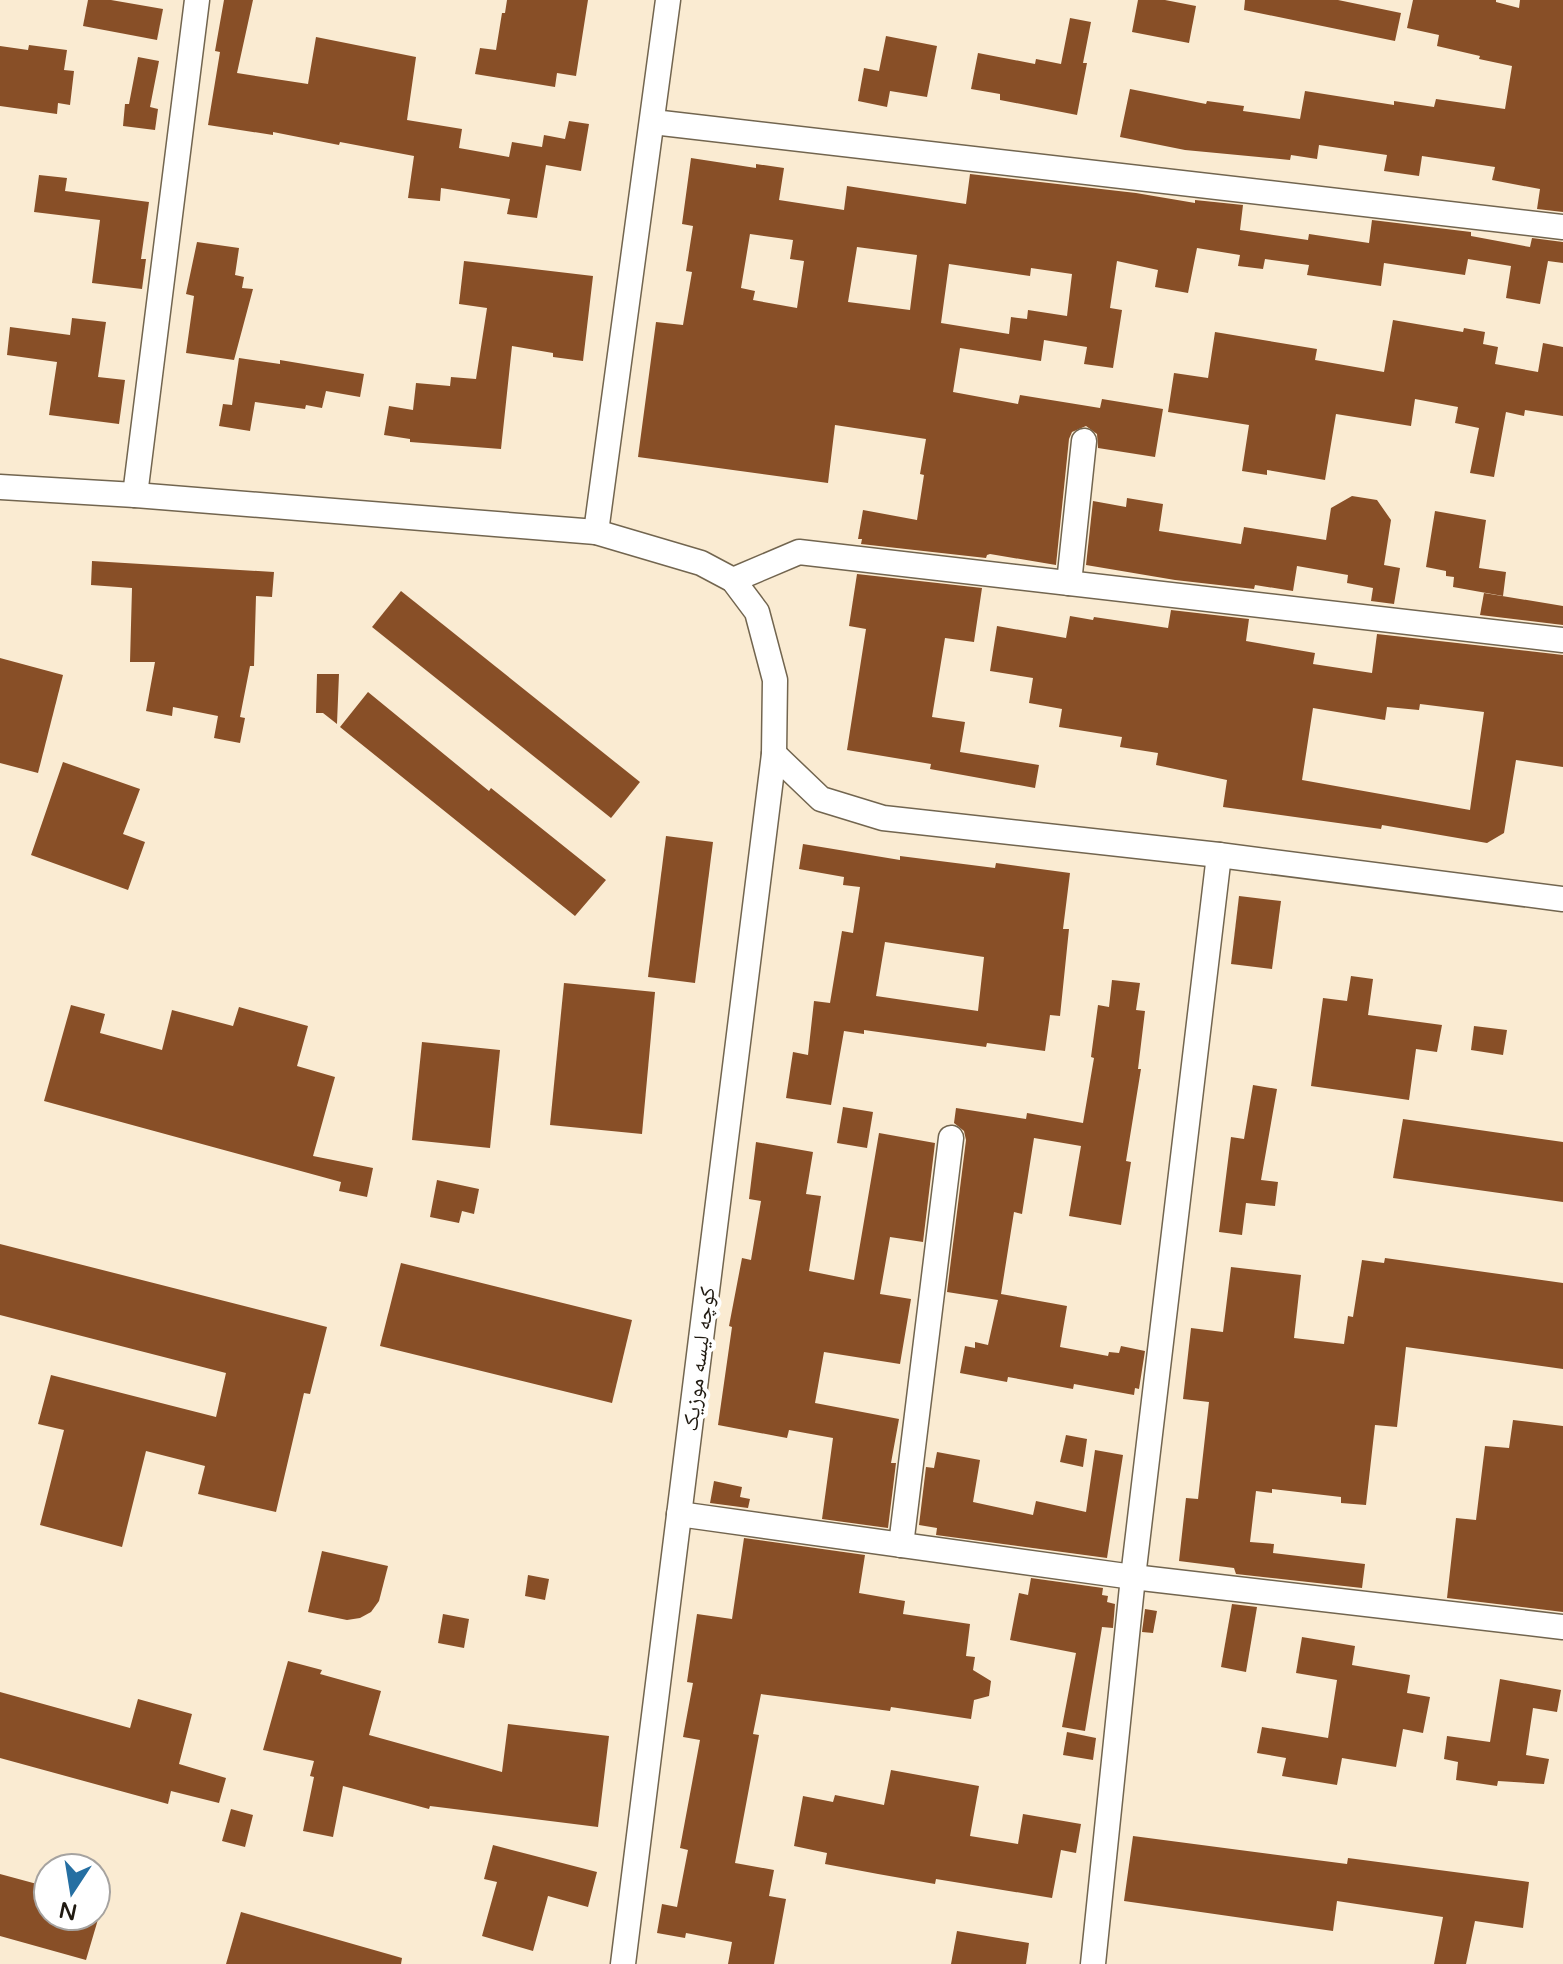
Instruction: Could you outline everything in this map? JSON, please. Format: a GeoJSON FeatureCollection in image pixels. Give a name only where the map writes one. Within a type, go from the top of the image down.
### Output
{"type":"FeatureCollection","features":[{"type":"Feature","properties":{"kind":"street"},"geometry":{"type":"LineString","coordinates":[[135,495],[197,0]]}},
{"type":"Feature","properties":{"kind":"street"},"geometry":{"type":"LineString","coordinates":[[596,532],[668,0]]}},
{"type":"Feature","properties":{"kind":"street"},"geometry":{"type":"LineString","coordinates":[[653,122],[1563,227]]}},
{"type":"Feature","properties":{"kind":"street"},"geometry":{"type":"LineString","coordinates":[[1069,583],[1084,441]]}},
{"type":"Feature","properties":{"kind":"street"},"geometry":{"type":"LineString","coordinates":[[0,487],[596,532],[701,563],[733,580],[799,552],[1563,640]]}},
{"type":"Feature","properties":{"kind":"street","name":"کوچه لیسه موزیک"},"geometry":{"type":"LineString","coordinates":[[623,1964],[774,754],[775,680],[757,612],[733,580]]}},
{"type":"Feature","properties":{"kind":"street"},"geometry":{"type":"LineString","coordinates":[[774,754],[821,799],[883,818],[1219,855],[1563,899]]}},
{"type":"Feature","properties":{"kind":"street"},"geometry":{"type":"LineString","coordinates":[[1093,1964],[1133,1577],[1219,855]]}},
{"type":"Feature","properties":{"kind":"street"},"geometry":{"type":"LineString","coordinates":[[901,1545],[951,1138]]}},
{"type":"Feature","properties":{"kind":"street"},"geometry":{"type":"LineString","coordinates":[[679,1514],[1133,1577],[1563,1627]]}},
{"type":"Feature","properties":{"kind":"building"},"geometry":{"type":"Polygon","coordinates":[[[88,0],[111,0],[163,9],[157,40],[83,26],[88,0]]]}},
{"type":"Feature","properties":{"kind":"building"},"geometry":{"type":"Polygon","coordinates":[[[224,0],[253,0],[237,73],[308,84],[316,37],[416,57],[407,120],[462,129],[459,148],[509,157],[512,142],[542,147],[544,135],[565,139],[569,121],[589,124],[581,171],[546,165],[537,218],[507,214],[510,199],[441,188],[440,201],[408,198],[414,156],[340,142],[339,145],[273,132],[273,135],[208,125],[220,52],[215,51],[224,0]]]}},
{"type":"Feature","properties":{"kind":"building"},"geometry":{"type":"Polygon","coordinates":[[[507,0],[588,0],[576,76],[557,73],[555,87],[475,74],[480,48],[496,50],[507,0]]]}},
{"type":"Feature","properties":{"kind":"building"},"geometry":{"type":"Polygon","coordinates":[[[1138,0],[1165,0],[1196,6],[1189,43],[1132,32],[1138,0]]]}},
{"type":"Feature","properties":{"kind":"building"},"geometry":{"type":"Polygon","coordinates":[[[1245,0],[1338,0],[1401,13],[1395,41],[1244,10],[1245,0]]]}},
{"type":"Feature","properties":{"kind":"building"},"geometry":{"type":"Polygon","coordinates":[[[1413,0],[1496,0],[1519,8],[1520,0],[1563,0],[1563,212],[1537,209],[1540,189],[1492,180],[1495,167],[1422,156],[1419,176],[1384,171],[1387,155],[1319,145],[1317,159],[1291,155],[1290,160],[1185,150],[1120,137],[1130,89],[1206,104],[1207,101],[1244,106],[1243,111],[1300,119],[1305,91],[1394,105],[1394,101],[1434,107],[1436,99],[1505,109],[1512,66],[1437,46],[1439,35],[1407,28],[1413,0]]]}},
{"type":"Feature","properties":{"kind":"building"},"geometry":{"type":"Polygon","coordinates":[[[1070,18],[1091,22],[1077,115],[1000,100],[1000,94],[971,89],[978,53],[1035,64],[1036,59],[1061,64],[1070,18]]]}},
{"type":"Feature","properties":{"kind":"building"},"geometry":{"type":"Polygon","coordinates":[[[886,36],[937,46],[927,97],[890,91],[887,107],[858,101],[864,68],[879,71],[886,36]]]}},
{"type":"Feature","properties":{"kind":"building"},"geometry":{"type":"Polygon","coordinates":[[[29,45],[67,50],[64,70],[74,71],[70,105],[58,103],[57,114],[0,106],[0,46],[28,50],[29,45]]]}},
{"type":"Feature","properties":{"kind":"building"},"geometry":{"type":"Polygon","coordinates":[[[138,57],[159,61],[150,107],[158,109],[155,130],[123,126],[125,104],[129,104],[138,57]]]}},
{"type":"Feature","properties":{"kind":"building"},"geometry":{"type":"Polygon","coordinates":[[[691,158],[756,168],[756,164],[784,168],[779,200],[844,210],[847,186],[966,204],[970,174],[1195,203],[1195,200],[1243,205],[1240,230],[1308,240],[1309,234],[1369,243],[1372,220],[1471,232],[1471,236],[1530,247],[1532,238],[1563,242],[1563,263],[1548,261],[1540,304],[1506,298],[1511,266],[1468,259],[1465,275],[1384,263],[1381,286],[1307,275],[1309,265],[1265,259],[1263,269],[1238,266],[1240,255],[1197,248],[1188,293],[1155,287],[1158,270],[1117,261],[1110,308],[1122,310],[1113,368],[1084,364],[1087,347],[1044,340],[1041,361],[960,348],[953,392],[1018,404],[1020,395],[1100,408],[1102,399],[1163,409],[1155,457],[1098,448],[1097,434],[1086,426],[1072,432],[1056,565],[990,554],[986,558],[861,544],[862,539],[858,539],[863,510],[917,520],[926,439],[835,425],[828,483],[638,457],[656,322],[683,325],[692,272],[686,271],[693,226],[682,224],[691,158]],[[750,234],[741,288],[755,291],[753,300],[797,308],[804,261],[790,259],[793,240],[750,234]],[[857,247],[848,302],[910,310],[917,255],[857,247]],[[949,264],[941,323],[1009,334],[1011,317],[1027,319],[1028,310],[1067,316],[1072,274],[1031,268],[1030,276],[949,264]]]}},
{"type":"Feature","properties":{"kind":"building"},"geometry":{"type":"Polygon","coordinates":[[[39,175],[67,178],[65,191],[149,202],[141,259],[146,259],[142,289],[92,283],[100,220],[34,212],[39,175]]]}},
{"type":"Feature","properties":{"kind":"building"},"geometry":{"type":"Polygon","coordinates":[[[197,242],[239,248],[235,275],[244,277],[242,288],[253,289],[234,360],[186,353],[194,296],[186,294],[197,242]]]}},
{"type":"Feature","properties":{"kind":"building"},"geometry":{"type":"Polygon","coordinates":[[[464,261],[593,276],[583,361],[512,346],[501,449],[410,442],[410,439],[384,435],[389,406],[413,410],[416,383],[450,386],[451,377],[476,379],[487,308],[459,304],[464,261]]]}},
{"type":"Feature","properties":{"kind":"building"},"geometry":{"type":"Polygon","coordinates":[[[72,318],[106,322],[98,377],[125,380],[119,424],[49,415],[57,362],[7,355],[10,327],[70,335],[72,318]]]}},
{"type":"Feature","properties":{"kind":"building"},"geometry":{"type":"Polygon","coordinates":[[[1393,320],[1463,332],[1464,328],[1485,332],[1483,344],[1498,347],[1495,364],[1538,372],[1543,343],[1563,347],[1563,416],[1525,410],[1524,416],[1506,412],[1494,477],[1470,473],[1479,428],[1455,423],[1458,407],[1415,399],[1411,426],[1336,414],[1325,480],[1267,470],[1267,475],[1242,471],[1249,425],[1168,412],[1174,373],[1208,378],[1215,332],[1317,349],[1315,360],[1384,372],[1393,320]]]}},
{"type":"Feature","properties":{"kind":"building"},"geometry":{"type":"Polygon","coordinates":[[[239,358],[280,364],[280,360],[364,374],[360,397],[326,391],[322,408],[306,405],[305,409],[255,402],[250,431],[219,426],[223,404],[232,405],[239,358]]]}},
{"type":"Feature","properties":{"kind":"building"},"geometry":{"type":"Polygon","coordinates":[[[1352,496],[1377,500],[1391,520],[1384,565],[1400,568],[1394,604],[1371,601],[1373,588],[1347,583],[1348,575],[1297,566],[1293,591],[1255,585],[1254,589],[1175,580],[1086,565],[1093,501],[1126,507],[1127,498],[1163,504],[1159,531],[1241,544],[1244,527],[1326,540],[1331,508],[1352,496]]]}},
{"type":"Feature","properties":{"kind":"building"},"geometry":{"type":"Polygon","coordinates":[[[1435,511],[1486,520],[1479,568],[1506,572],[1503,596],[1453,587],[1454,577],[1446,576],[1446,571],[1426,567],[1435,511]]]}},
{"type":"Feature","properties":{"kind":"building"},"geometry":{"type":"Polygon","coordinates":[[[92,561],[274,572],[272,597],[256,596],[254,666],[250,666],[240,717],[245,718],[240,743],[214,738],[218,716],[173,707],[172,716],[146,711],[155,662],[130,662],[132,588],[91,585],[92,561]]]}},
{"type":"Feature","properties":{"kind":"building"},"geometry":{"type":"Polygon","coordinates":[[[857,574],[982,588],[974,642],[945,638],[932,717],[965,722],[960,752],[1039,765],[1035,788],[930,769],[931,764],[847,750],[866,629],[849,626],[857,574]]]}},
{"type":"Feature","properties":{"kind":"building"},"geometry":{"type":"Polygon","coordinates":[[[401,591],[640,782],[611,818],[372,627],[401,591]]]}},
{"type":"Feature","properties":{"kind":"building"},"geometry":{"type":"Polygon","coordinates":[[[1484,593],[1563,606],[1563,625],[1480,615],[1484,593]]]}},
{"type":"Feature","properties":{"kind":"building"},"geometry":{"type":"Polygon","coordinates":[[[1171,610],[1249,619],[1246,641],[1315,653],[1313,664],[1372,673],[1377,634],[1563,655],[1563,767],[1516,760],[1504,833],[1487,843],[1382,825],[1381,829],[1223,807],[1227,780],[1156,765],[1158,753],[1120,747],[1122,737],[1059,727],[1062,709],[1029,703],[1033,678],[990,671],[997,626],[1066,638],[1070,616],[1168,628],[1171,610]],[[1420,704],[1419,710],[1387,707],[1385,720],[1313,708],[1302,780],[1470,810],[1484,712],[1420,704]]]}},
{"type":"Feature","properties":{"kind":"building"},"geometry":{"type":"Polygon","coordinates":[[[0,658],[63,675],[38,773],[0,763],[0,658]]]}},
{"type":"Feature","properties":{"kind":"building"},"geometry":{"type":"Polygon","coordinates":[[[317,674],[339,674],[337,724],[323,713],[316,713],[317,674]]]}},
{"type":"Feature","properties":{"kind":"building"},"geometry":{"type":"Polygon","coordinates":[[[368,692],[489,791],[491,788],[606,880],[575,916],[340,727],[368,692]]]}},
{"type":"Feature","properties":{"kind":"building"},"geometry":{"type":"Polygon","coordinates":[[[63,762],[140,789],[123,834],[145,842],[128,890],[31,855],[63,762]]]}},
{"type":"Feature","properties":{"kind":"building"},"geometry":{"type":"Polygon","coordinates":[[[666,836],[713,842],[695,983],[648,977],[666,836]]]}},
{"type":"Feature","properties":{"kind":"building"},"geometry":{"type":"Polygon","coordinates":[[[803,844],[900,860],[900,856],[995,868],[996,863],[1070,873],[1063,929],[1069,929],[1060,1016],[1050,1015],[1045,1051],[987,1043],[986,1047],[864,1030],[864,1034],[844,1031],[831,1105],[786,1098],[793,1052],[808,1055],[814,1001],[830,1003],[842,931],[853,933],[860,887],[843,885],[844,877],[799,869],[803,844]],[[885,942],[876,996],[978,1011],[984,957],[885,942]]]}},
{"type":"Feature","properties":{"kind":"building"},"geometry":{"type":"Polygon","coordinates":[[[1239,896],[1281,901],[1272,969],[1231,964],[1239,896]]]}},
{"type":"Feature","properties":{"kind":"building"},"geometry":{"type":"Polygon","coordinates":[[[1351,976],[1373,979],[1368,1015],[1442,1025],[1437,1052],[1416,1049],[1409,1100],[1311,1086],[1323,998],[1347,1001],[1351,976]]]}},
{"type":"Feature","properties":{"kind":"building"},"geometry":{"type":"Polygon","coordinates":[[[1112,980],[1140,983],[1136,1010],[1145,1011],[1138,1069],[1141,1069],[1126,1161],[1131,1162],[1121,1225],[1069,1216],[1081,1146],[1034,1138],[1022,1214],[1014,1212],[1001,1294],[1067,1306],[1060,1347],[1108,1356],[1109,1352],[1119,1353],[1121,1346],[1145,1351],[1139,1389],[1135,1388],[1134,1395],[1074,1384],[1073,1389],[1008,1377],[1007,1382],[960,1373],[965,1346],[975,1348],[975,1342],[988,1345],[998,1300],[947,1292],[966,1140],[964,1131],[954,1123],[956,1108],[1026,1119],[1027,1113],[1083,1123],[1094,1058],[1091,1057],[1098,1005],[1109,1007],[1112,980]]]}},
{"type":"Feature","properties":{"kind":"building"},"geometry":{"type":"Polygon","coordinates":[[[564,983],[655,992],[642,1134],[550,1125],[564,983]]]}},
{"type":"Feature","properties":{"kind":"building"},"geometry":{"type":"Polygon","coordinates":[[[71,1005],[105,1014],[100,1033],[162,1050],[172,1010],[233,1026],[239,1007],[308,1026],[297,1066],[335,1077],[313,1156],[373,1168],[367,1197],[339,1191],[341,1182],[44,1101],[71,1005]]]}},
{"type":"Feature","properties":{"kind":"building"},"geometry":{"type":"Polygon","coordinates":[[[1474,1026],[1507,1030],[1503,1055],[1471,1050],[1474,1026]]]}},
{"type":"Feature","properties":{"kind":"building"},"geometry":{"type":"Polygon","coordinates":[[[422,1042],[500,1050],[490,1148],[412,1140],[422,1042]]]}},
{"type":"Feature","properties":{"kind":"building"},"geometry":{"type":"Polygon","coordinates":[[[1253,1085],[1277,1089],[1261,1180],[1278,1182],[1275,1206],[1246,1203],[1242,1235],[1219,1232],[1231,1137],[1244,1139],[1253,1085]]]}},
{"type":"Feature","properties":{"kind":"building"},"geometry":{"type":"Polygon","coordinates":[[[843,1107],[873,1112],[867,1148],[837,1143],[843,1107]]]}},
{"type":"Feature","properties":{"kind":"building"},"geometry":{"type":"Polygon","coordinates":[[[1403,1119],[1563,1142],[1563,1202],[1393,1178],[1403,1119]]]}},
{"type":"Feature","properties":{"kind":"building"},"geometry":{"type":"Polygon","coordinates":[[[879,1133],[935,1143],[923,1242],[890,1237],[880,1294],[911,1299],[900,1364],[824,1352],[815,1403],[899,1419],[891,1463],[896,1463],[888,1528],[822,1519],[833,1438],[789,1430],[787,1438],[718,1425],[732,1327],[729,1326],[742,1258],[751,1260],[761,1201],[749,1199],[756,1142],[813,1152],[806,1194],[821,1196],[809,1271],[854,1280],[879,1133]]]}},
{"type":"Feature","properties":{"kind":"building"},"geometry":{"type":"Polygon","coordinates":[[[437,1180],[479,1189],[474,1214],[462,1211],[459,1223],[430,1217],[437,1180]]]}},
{"type":"Feature","properties":{"kind":"building"},"geometry":{"type":"Polygon","coordinates":[[[0,1244],[327,1327],[310,1394],[304,1393],[276,1512],[198,1494],[205,1466],[146,1451],[122,1547],[40,1525],[64,1430],[38,1424],[51,1375],[216,1417],[226,1373],[0,1315],[0,1244]]]}},
{"type":"Feature","properties":{"kind":"building"},"geometry":{"type":"Polygon","coordinates":[[[1385,1258],[1563,1283],[1563,1369],[1406,1347],[1397,1427],[1375,1425],[1366,1505],[1341,1503],[1341,1497],[1272,1489],[1272,1493],[1256,1491],[1250,1542],[1274,1544],[1273,1553],[1365,1564],[1362,1588],[1236,1574],[1234,1568],[1179,1561],[1186,1498],[1198,1499],[1209,1402],[1183,1399],[1191,1328],[1223,1332],[1231,1267],[1301,1275],[1294,1338],[1344,1344],[1348,1316],[1353,1317],[1362,1260],[1384,1263],[1385,1258]]]}},
{"type":"Feature","properties":{"kind":"building"},"geometry":{"type":"Polygon","coordinates":[[[401,1263],[632,1320],[612,1403],[380,1346],[401,1263]]]}},
{"type":"Feature","properties":{"kind":"building"},"geometry":{"type":"Polygon","coordinates":[[[1513,1420],[1563,1426],[1563,1612],[1447,1598],[1456,1518],[1476,1520],[1485,1446],[1509,1448],[1513,1420]]]}},
{"type":"Feature","properties":{"kind":"building"},"geometry":{"type":"Polygon","coordinates":[[[1066,1435],[1087,1439],[1083,1467],[1060,1462],[1066,1435]]]}},
{"type":"Feature","properties":{"kind":"building"},"geometry":{"type":"Polygon","coordinates":[[[1095,1450],[1123,1455],[1107,1558],[936,1535],[937,1528],[919,1525],[926,1467],[934,1468],[937,1452],[980,1460],[973,1502],[1033,1515],[1036,1501],[1086,1512],[1095,1450]]]}},
{"type":"Feature","properties":{"kind":"building"},"geometry":{"type":"Polygon","coordinates":[[[714,1481],[742,1487],[740,1497],[750,1499],[748,1508],[710,1503],[714,1481]]]}},
{"type":"Feature","properties":{"kind":"building"},"geometry":{"type":"Polygon","coordinates":[[[744,1538],[865,1555],[859,1593],[905,1601],[903,1614],[970,1624],[966,1656],[975,1657],[973,1670],[991,1681],[989,1696],[974,1700],[971,1719],[891,1707],[890,1711],[761,1694],[753,1734],[759,1735],[735,1863],[774,1870],[769,1896],[786,1899],[774,1964],[728,1964],[732,1942],[686,1933],[685,1938],[657,1933],[662,1904],[677,1907],[688,1850],[680,1848],[700,1740],[683,1737],[693,1683],[687,1682],[697,1614],[732,1619],[744,1538]]]}},
{"type":"Feature","properties":{"kind":"building"},"geometry":{"type":"Polygon","coordinates":[[[322,1551],[388,1566],[379,1601],[371,1612],[347,1620],[308,1612],[322,1551]]]}},
{"type":"Feature","properties":{"kind":"building"},"geometry":{"type":"Polygon","coordinates":[[[528,1575],[549,1579],[545,1600],[525,1596],[528,1575]]]}},
{"type":"Feature","properties":{"kind":"building"},"geometry":{"type":"Polygon","coordinates":[[[1031,1578],[1103,1588],[1102,1595],[1108,1596],[1107,1602],[1115,1604],[1113,1628],[1102,1627],[1085,1731],[1062,1727],[1076,1653],[1010,1640],[1019,1593],[1028,1595],[1031,1578]]]}},
{"type":"Feature","properties":{"kind":"building"},"geometry":{"type":"Polygon","coordinates":[[[1232,1604],[1257,1607],[1246,1672],[1221,1667],[1232,1604]]]}},
{"type":"Feature","properties":{"kind":"building"},"geometry":{"type":"Polygon","coordinates":[[[1145,1609],[1157,1611],[1153,1633],[1142,1632],[1145,1609]]]}},
{"type":"Feature","properties":{"kind":"building"},"geometry":{"type":"Polygon","coordinates":[[[443,1614],[469,1619],[464,1648],[438,1643],[443,1614]]]}},
{"type":"Feature","properties":{"kind":"building"},"geometry":{"type":"Polygon","coordinates":[[[1302,1637],[1355,1646],[1352,1665],[1410,1675],[1407,1693],[1430,1697],[1423,1733],[1403,1729],[1396,1767],[1342,1758],[1337,1785],[1282,1776],[1286,1758],[1257,1753],[1262,1727],[1328,1738],[1337,1680],[1296,1673],[1302,1637]]]}},
{"type":"Feature","properties":{"kind":"building"},"geometry":{"type":"Polygon","coordinates":[[[288,1661],[322,1670],[320,1674],[381,1691],[369,1735],[502,1772],[508,1724],[609,1736],[598,1827],[430,1806],[429,1809],[343,1786],[333,1837],[303,1831],[314,1777],[310,1776],[314,1761],[263,1750],[288,1661]]]}},
{"type":"Feature","properties":{"kind":"building"},"geometry":{"type":"Polygon","coordinates":[[[1500,1679],[1561,1690],[1557,1712],[1533,1708],[1526,1755],[1549,1759],[1544,1784],[1498,1781],[1497,1786],[1456,1780],[1458,1762],[1444,1759],[1447,1736],[1490,1742],[1500,1679]]]}},
{"type":"Feature","properties":{"kind":"building"},"geometry":{"type":"Polygon","coordinates":[[[0,1692],[130,1728],[138,1699],[192,1714],[179,1764],[226,1778],[219,1803],[171,1791],[168,1804],[0,1758],[0,1692]]]}},
{"type":"Feature","properties":{"kind":"building"},"geometry":{"type":"Polygon","coordinates":[[[1067,1732],[1096,1738],[1093,1760],[1063,1755],[1067,1732]]]}},
{"type":"Feature","properties":{"kind":"building"},"geometry":{"type":"Polygon","coordinates":[[[891,1770],[979,1786],[970,1836],[1018,1844],[1023,1814],[1081,1824],[1076,1853],[1061,1850],[1052,1898],[936,1879],[935,1884],[825,1864],[827,1853],[794,1846],[803,1796],[833,1802],[835,1795],[884,1805],[891,1770]]]}},
{"type":"Feature","properties":{"kind":"building"},"geometry":{"type":"Polygon","coordinates":[[[231,1809],[253,1815],[245,1847],[222,1841],[231,1809]]]}},
{"type":"Feature","properties":{"kind":"building"},"geometry":{"type":"Polygon","coordinates":[[[1133,1836],[1347,1864],[1348,1858],[1529,1882],[1523,1928],[1475,1921],[1466,1964],[1434,1964],[1443,1917],[1337,1901],[1333,1931],[1124,1901],[1133,1836]]]}},
{"type":"Feature","properties":{"kind":"building"},"geometry":{"type":"Polygon","coordinates":[[[493,1845],[597,1872],[588,1907],[548,1896],[533,1951],[482,1936],[497,1882],[484,1879],[493,1845]]]}},
{"type":"Feature","properties":{"kind":"building"},"geometry":{"type":"Polygon","coordinates":[[[0,1874],[32,1883],[32,1932],[94,1932],[86,1960],[0,1936],[0,1874]]]}},
{"type":"Feature","properties":{"kind":"building"},"geometry":{"type":"Polygon","coordinates":[[[241,1912],[402,1958],[401,1964],[226,1964],[241,1912]]]}},
{"type":"Feature","properties":{"kind":"building"},"geometry":{"type":"Polygon","coordinates":[[[957,1931],[1029,1943],[1026,1964],[951,1964],[957,1931]]]}}]}
